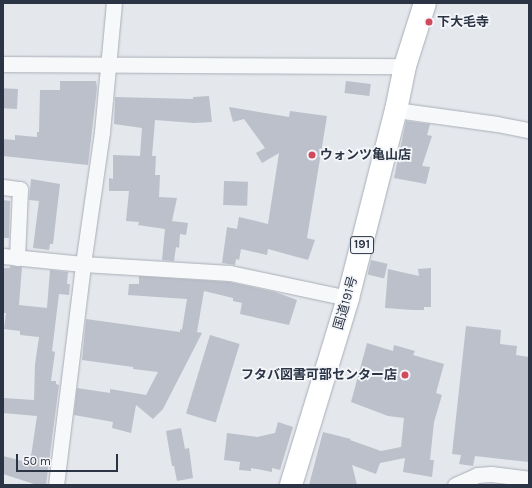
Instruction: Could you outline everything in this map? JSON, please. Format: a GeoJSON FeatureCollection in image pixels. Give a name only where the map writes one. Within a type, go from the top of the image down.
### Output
{"type":"FeatureCollection","features":[{"type":"Feature","properties":{"kind":"highway","name":"国道191号"},"geometry":{"type":"LineString","coordinates":[[291,485],[348,298],[396,110],[405,66],[425,3]]}},
{"type":"Feature","properties":{"kind":"street"},"geometry":{"type":"LineString","coordinates":[[56,485],[83,264],[102,132],[114,3]]}},
{"type":"Feature","properties":{"kind":"street"},"geometry":{"type":"LineString","coordinates":[[3,64],[405,66]]}},
{"type":"Feature","properties":{"kind":"street"},"geometry":{"type":"LineString","coordinates":[[396,110],[529,130]]}},
{"type":"Feature","properties":{"kind":"street"},"geometry":{"type":"LineString","coordinates":[[3,187],[20,189],[10,257],[83,264],[230,273],[348,298]]}},
{"type":"Feature","properties":{"kind":"street"},"geometry":{"type":"LineString","coordinates":[[455,485],[478,475],[491,474],[529,479]]}},
{"type":"Feature","properties":{"kind":"building"},"geometry":{"type":"Polygon","coordinates":[[[60,81],[96,81],[97,88],[88,165],[3,156],[3,139],[15,140],[15,135],[37,137],[37,132],[39,132],[40,90],[60,90],[60,81]]]}},
{"type":"Feature","properties":{"kind":"building"},"geometry":{"type":"Polygon","coordinates":[[[346,81],[371,84],[369,96],[345,93],[346,81]]]}},
{"type":"Feature","properties":{"kind":"building"},"geometry":{"type":"Polygon","coordinates":[[[3,88],[18,89],[17,109],[3,108],[3,88]]]}},
{"type":"Feature","properties":{"kind":"building"},"geometry":{"type":"Polygon","coordinates":[[[209,96],[212,122],[194,123],[155,120],[152,156],[156,156],[155,175],[160,175],[159,197],[177,198],[172,221],[188,223],[186,235],[180,234],[179,248],[176,247],[174,261],[162,260],[165,229],[138,225],[139,222],[126,221],[129,191],[109,191],[109,178],[113,179],[113,155],[140,156],[142,128],[114,124],[115,97],[193,99],[193,97],[209,96]]]}},
{"type":"Feature","properties":{"kind":"building"},"geometry":{"type":"Polygon","coordinates":[[[229,107],[289,117],[290,111],[327,116],[307,238],[315,240],[308,260],[268,249],[267,255],[241,249],[239,260],[236,259],[235,265],[222,263],[227,227],[237,229],[239,217],[268,224],[279,153],[262,163],[256,153],[265,148],[244,119],[233,122],[229,107]]]}},
{"type":"Feature","properties":{"kind":"building"},"geometry":{"type":"Polygon","coordinates":[[[406,121],[430,124],[427,135],[432,136],[422,166],[430,167],[426,184],[394,178],[406,121]]]}},
{"type":"Feature","properties":{"kind":"building"},"geometry":{"type":"Polygon","coordinates":[[[31,179],[60,184],[53,244],[50,244],[49,250],[33,248],[39,201],[29,200],[31,179]]]}},
{"type":"Feature","properties":{"kind":"building"},"geometry":{"type":"Polygon","coordinates":[[[224,181],[248,182],[247,206],[223,205],[224,181]]]}},
{"type":"Feature","properties":{"kind":"building"},"geometry":{"type":"Polygon","coordinates":[[[3,200],[10,201],[9,238],[3,238],[3,200]]]}},
{"type":"Feature","properties":{"kind":"building"},"geometry":{"type":"Polygon","coordinates":[[[371,260],[388,264],[384,278],[368,275],[371,260]]]}},
{"type":"Feature","properties":{"kind":"building"},"geometry":{"type":"Polygon","coordinates":[[[10,266],[22,267],[19,305],[47,308],[50,270],[68,272],[67,284],[70,284],[69,295],[59,294],[52,351],[55,352],[51,381],[56,381],[56,384],[59,385],[46,485],[37,485],[3,474],[3,456],[30,463],[37,416],[3,413],[3,398],[34,400],[35,364],[39,337],[20,335],[20,331],[4,329],[6,313],[3,313],[3,268],[10,268],[10,266]]]}},
{"type":"Feature","properties":{"kind":"building"},"geometry":{"type":"Polygon","coordinates":[[[431,268],[431,307],[424,307],[424,310],[385,308],[388,269],[419,276],[418,269],[431,268]]]}},
{"type":"Feature","properties":{"kind":"building"},"geometry":{"type":"Polygon","coordinates":[[[139,276],[229,282],[275,292],[297,300],[289,325],[240,314],[242,303],[233,301],[233,298],[204,291],[197,332],[202,333],[163,409],[153,419],[136,405],[131,433],[112,428],[113,422],[74,415],[77,388],[110,393],[110,389],[146,395],[158,372],[82,360],[86,319],[180,332],[180,329],[182,330],[187,299],[128,295],[129,284],[139,284],[139,276]]]}},
{"type":"Feature","properties":{"kind":"building"},"geometry":{"type":"Polygon","coordinates":[[[466,326],[501,330],[500,344],[517,346],[516,355],[529,357],[529,462],[475,456],[473,466],[459,464],[461,455],[452,454],[466,326]]]}},
{"type":"Feature","properties":{"kind":"building"},"geometry":{"type":"Polygon","coordinates":[[[210,335],[240,344],[216,422],[186,413],[210,335]]]}},
{"type":"Feature","properties":{"kind":"building"},"geometry":{"type":"Polygon","coordinates":[[[367,343],[393,351],[394,345],[415,351],[413,355],[444,364],[436,393],[442,395],[434,422],[430,460],[434,460],[432,477],[403,472],[405,458],[380,463],[376,474],[352,465],[357,485],[309,485],[323,432],[351,439],[350,440],[381,451],[401,447],[404,418],[388,416],[351,402],[367,343]]]}},
{"type":"Feature","properties":{"kind":"building"},"geometry":{"type":"Polygon","coordinates":[[[278,422],[293,427],[280,470],[272,468],[272,472],[251,468],[251,471],[239,470],[240,462],[224,460],[227,433],[257,437],[275,433],[278,422]]]}},
{"type":"Feature","properties":{"kind":"building"},"geometry":{"type":"Polygon","coordinates":[[[181,428],[185,449],[189,448],[193,478],[177,481],[174,466],[172,466],[166,431],[181,428]]]}},
{"type":"Feature","properties":{"kind":"place","name":"下大毛寺"},"geometry":{"type":"Point","coordinates":[429,22]}},
{"type":"Feature","properties":{"kind":"place","name":"ウォンツ亀山店"},"geometry":{"type":"Point","coordinates":[312,155]}},
{"type":"Feature","properties":{"kind":"place","name":"フタバ図書可部センター店"},"geometry":{"type":"Point","coordinates":[405,375]}}]}
